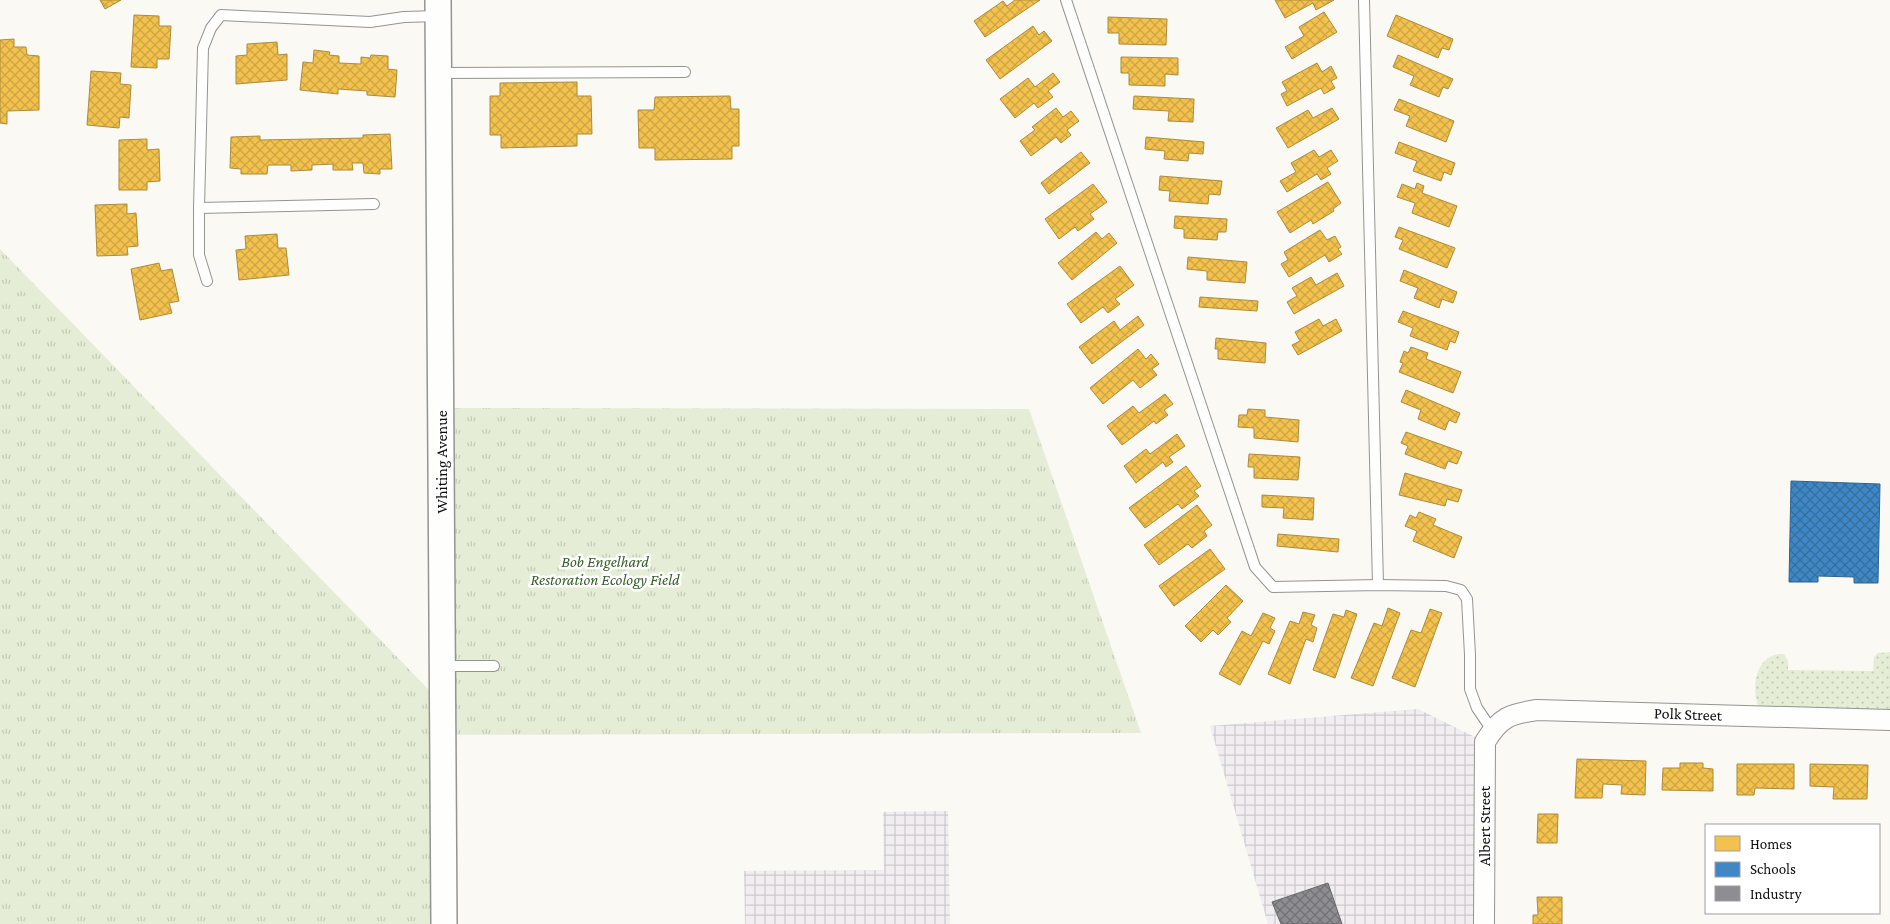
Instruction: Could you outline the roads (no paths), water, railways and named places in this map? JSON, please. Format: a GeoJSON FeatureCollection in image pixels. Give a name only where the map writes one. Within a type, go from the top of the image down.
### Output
{"type":"FeatureCollection","features":[{"type":"Feature","properties":{"kind":"street","name":"Whiting Avenue"},"geometry":{"type":"LineString","coordinates":[[438,8],[444,924]]}},
{"type":"Feature","properties":{"kind":"street","name":"Polk Street"},"geometry":{"type":"LineString","coordinates":[[1492,730],[1511,714],[1537,710],[1890,720]]}},
{"type":"Feature","properties":{"kind":"street","name":"Albert Street"},"geometry":{"type":"LineString","coordinates":[[1484,924],[1484,761],[1485,742],[1492,730]]}},
{"type":"Feature","properties":{"kind":"lane"},"geometry":{"type":"LineString","coordinates":[[1066,0],[1255,567],[1272,587],[1446,586],[1461,590],[1467,599],[1470,689],[1477,708],[1492,730]]}},
{"type":"Feature","properties":{"kind":"lane"},"geometry":{"type":"LineString","coordinates":[[1364,0],[1378,585]]}},
{"type":"Feature","properties":{"kind":"lane"},"geometry":{"type":"LineString","coordinates":[[208,280],[199,255],[204,48],[211,28],[221,15],[370,22],[404,17],[438,8]]}},
{"type":"Feature","properties":{"kind":"lane"},"geometry":{"type":"LineString","coordinates":[[438,74],[685,72]]}},
{"type":"Feature","properties":{"kind":"lane"},"geometry":{"type":"LineString","coordinates":[[199,208],[374,204]]}},
{"type":"Feature","properties":{"kind":"lane"},"geometry":{"type":"LineString","coordinates":[[442,666],[494,666]]}},
{"type":"Feature","properties":{"kind":"park label","name":"Bob Engelhard Restoration Ecology Field"},"geometry":{"type":"Point","coordinates":[605,570]}}]}
